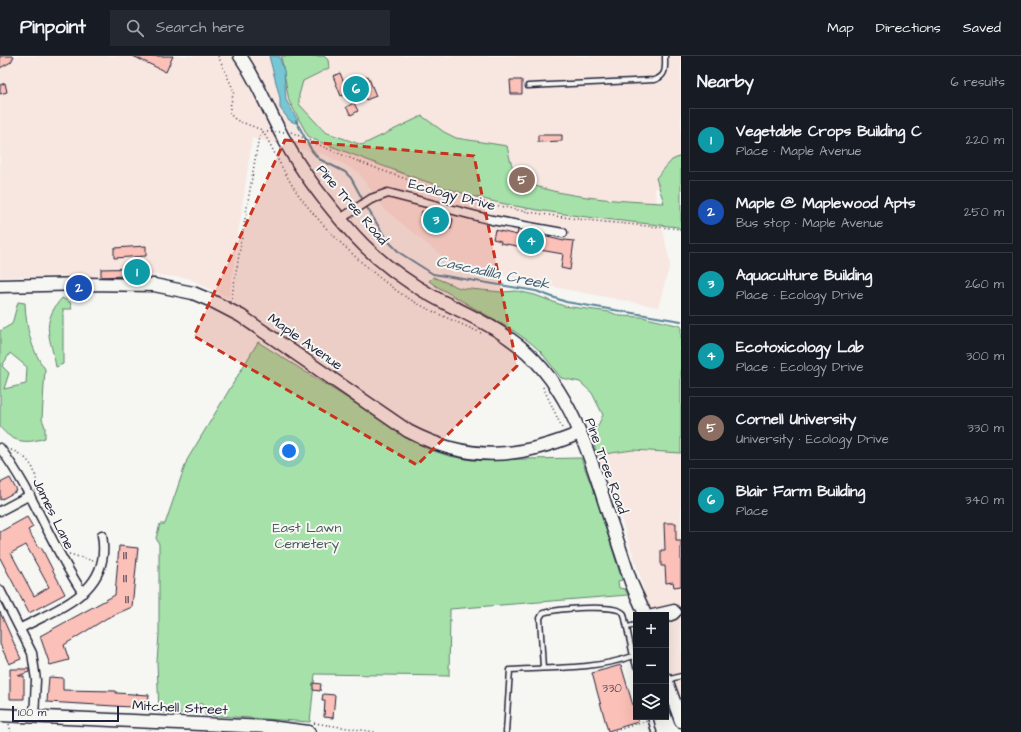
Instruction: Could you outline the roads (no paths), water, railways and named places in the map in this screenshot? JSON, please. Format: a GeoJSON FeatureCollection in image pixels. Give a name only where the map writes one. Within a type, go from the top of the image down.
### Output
{"type":"FeatureCollection","features":[{"type":"Feature","properties":{"kind":"street","name":"Pine Tree Road"},"geometry":{"type":"LineString","coordinates":[[240,56],[255,79],[284,140],[300,167],[318,193],[340,219],[378,258],[403,278],[496,330],[521,347],[537,362],[553,383],[580,434],[591,460],[632,584],[644,612]]}},
{"type":"Feature","properties":{"kind":"street","name":"Ecology Drive"},"geometry":{"type":"LineString","coordinates":[[340,219],[371,199],[388,193],[492,220],[563,233]]}},
{"type":"Feature","properties":{"kind":"street","name":"Maple Avenue"},"geometry":{"type":"LineString","coordinates":[[0,286],[136,284],[161,286],[193,293],[212,300],[241,316],[408,431],[424,439],[456,450],[499,454],[521,452],[538,449],[580,434]]}},
{"type":"Feature","properties":{"kind":"street","name":"James Lane"},"geometry":{"type":"LineString","coordinates":[[4,448],[33,495],[65,566],[83,593]]}},
{"type":"Feature","properties":{"kind":"street"},"geometry":{"type":"LineString","coordinates":[[0,511],[33,495]]}},
{"type":"Feature","properties":{"kind":"street"},"geometry":{"type":"LineString","coordinates":[[21,628],[73,600],[83,593],[96,579],[100,570],[103,551],[102,535]]}},
{"type":"Feature","properties":{"kind":"street"},"geometry":{"type":"LineString","coordinates":[[0,590],[21,628],[32,653],[36,680],[34,717]]}},
{"type":"Feature","properties":{"kind":"street"},"geometry":{"type":"LineString","coordinates":[[658,612],[668,609],[674,609],[679,612],[669,617]]}},
{"type":"Feature","properties":{"kind":"street"},"geometry":{"type":"LineString","coordinates":[[667,684],[676,718]]}},
{"type":"Feature","properties":{"kind":"street","name":"Mitchell Street"},"geometry":{"type":"LineString","coordinates":[[4,719],[34,717],[232,729],[269,727],[310,732]]}},
{"type":"Feature","properties":{"kind":"lane"},"geometry":{"type":"LineString","coordinates":[[528,86],[654,80],[661,78],[665,73],[665,56]]}},
{"type":"Feature","properties":{"kind":"lane"},"geometry":{"type":"LineString","coordinates":[[506,732],[510,670],[591,666],[616,662],[633,656],[624,614],[616,608],[602,607],[543,613],[540,618],[543,668]]}},
{"type":"Feature","properties":{"kind":"lane"},"geometry":{"type":"LineString","coordinates":[[628,627],[633,625]]}},
{"type":"Feature","properties":{"kind":"lane"},"geometry":{"type":"LineString","coordinates":[[669,679],[681,676]]}},
{"type":"Feature","properties":{"kind":"lane"},"geometry":{"type":"LineString","coordinates":[[650,720],[654,732]]}},
{"type":"Feature","properties":{"kind":"water"},"geometry":{"type":"Polygon","coordinates":[[[269,56],[279,56],[284,71],[286,100],[298,121],[295,123],[289,120],[280,108],[280,98],[269,56]]]}},
{"type":"Feature","properties":{"kind":"waterway","name":"Cascadilla Creek"},"geometry":{"type":"LineString","coordinates":[[296,121],[312,151],[319,159],[345,172],[351,178],[364,202]]}},
{"type":"Feature","properties":{"kind":"waterway","name":"Cascadilla Creek"},"geometry":{"type":"LineString","coordinates":[[366,206],[387,240],[400,253],[433,274],[536,291],[566,302],[681,321]]}},
{"type":"Feature","properties":{"kind":"place","name":"Blair Farm Building"},"geometry":{"type":"Point","coordinates":[356,89]}},
{"type":"Feature","properties":{"kind":"place","name":"Cornell University"},"geometry":{"type":"Point","coordinates":[522,180]}},
{"type":"Feature","properties":{"kind":"place","name":"Aquaculture Building"},"geometry":{"type":"Point","coordinates":[436,220]}},
{"type":"Feature","properties":{"kind":"place","name":"Ecotoxicology Lab"},"geometry":{"type":"Point","coordinates":[531,241]}},
{"type":"Feature","properties":{"kind":"place","name":"Vegetable Crops Building C"},"geometry":{"type":"Point","coordinates":[137,272]}},
{"type":"Feature","properties":{"kind":"place","name":"Maple @ Maplewood Apts"},"geometry":{"type":"Point","coordinates":[79,288]}},
{"type":"Feature","properties":{"kind":"park label","name":"East Lawn Cemetery"},"geometry":{"type":"Point","coordinates":[307,536]}}]}
